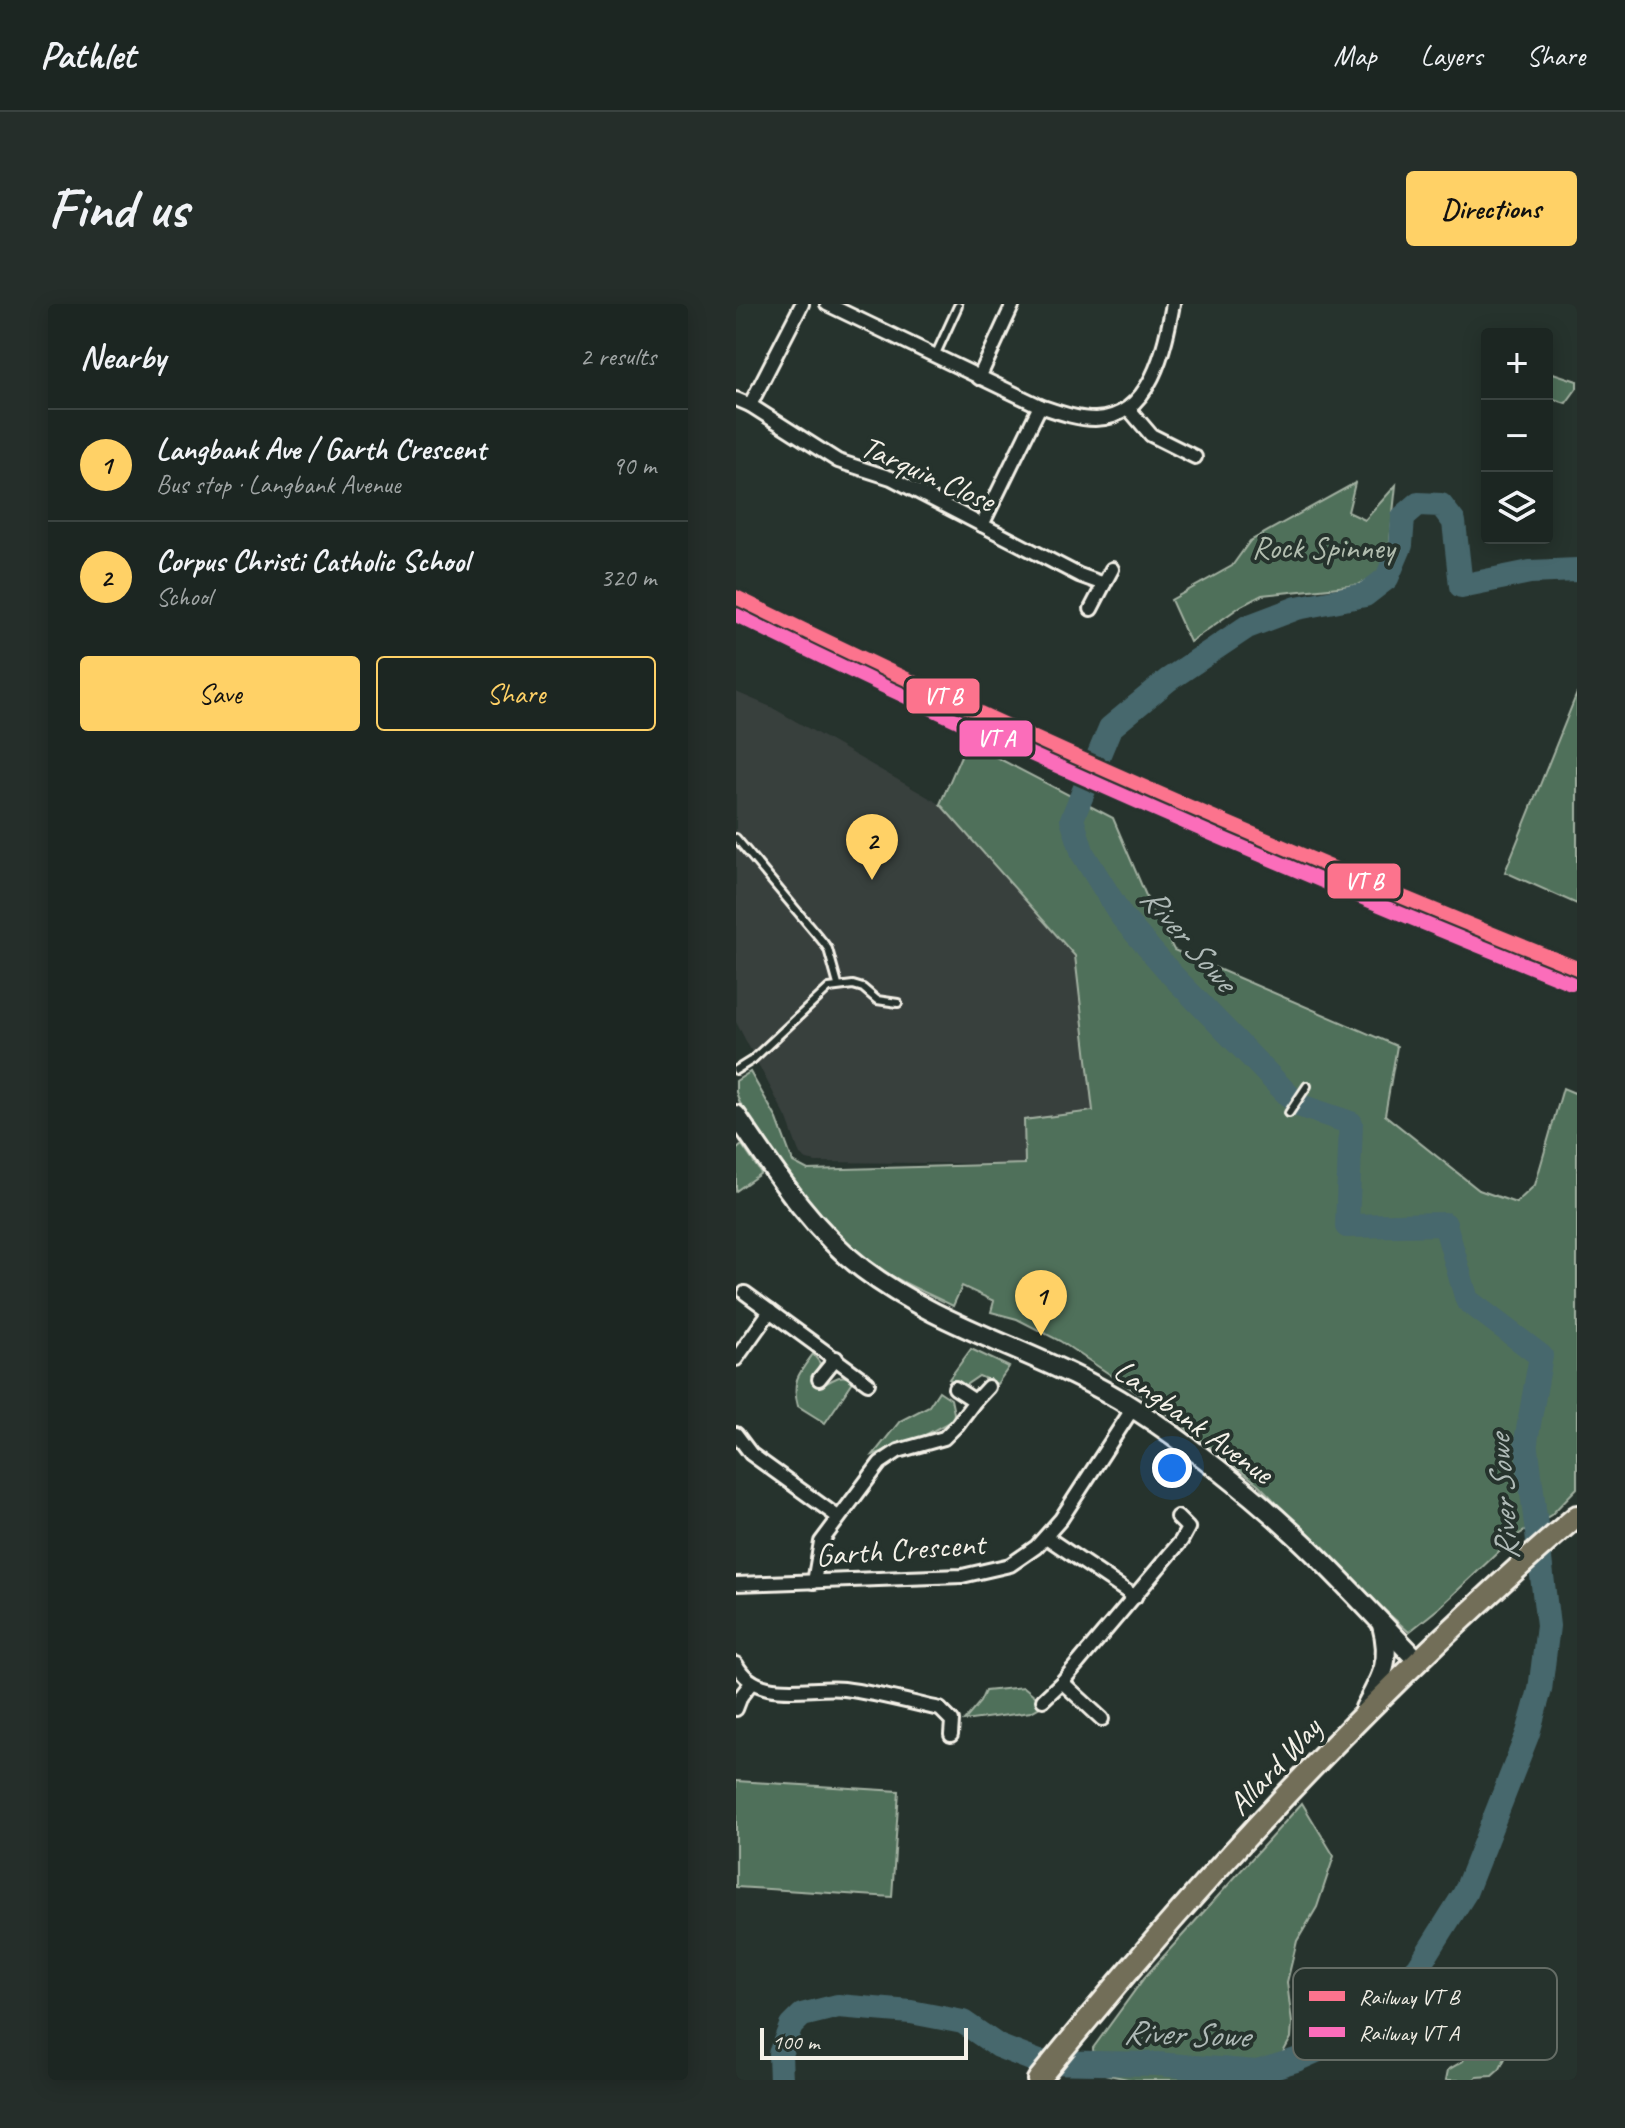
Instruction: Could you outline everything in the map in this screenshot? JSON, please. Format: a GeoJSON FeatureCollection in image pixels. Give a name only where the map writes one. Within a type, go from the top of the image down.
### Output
{"type":"FeatureCollection","features":[{"type":"Feature","properties":{"kind":"main road","name":"Allard Way"},"geometry":{"type":"LineString","coordinates":[[1038,2080],[1084,2023],[1252,1833],[1360,1718],[1505,1579],[1570,1522]]}},
{"type":"Feature","properties":{"kind":"street"},"geometry":{"type":"LineString","coordinates":[[750,405],[802,304]]}},
{"type":"Feature","properties":{"kind":"street"},"geometry":{"type":"LineString","coordinates":[[827,304],[1040,406],[1077,417],[1098,419],[1128,408],[1141,397],[1152,379],[1173,304]]}},
{"type":"Feature","properties":{"kind":"street"},"geometry":{"type":"LineString","coordinates":[[979,378],[1013,304]]}},
{"type":"Feature","properties":{"kind":"street","name":"Tarquin Close"},"geometry":{"type":"LineString","coordinates":[[736,399],[838,461],[891,478],[1079,575],[1104,584]]}},
{"type":"Feature","properties":{"kind":"street"},"geometry":{"type":"LineString","coordinates":[[982,525],[1040,406]]}},
{"type":"Feature","properties":{"kind":"street"},"geometry":{"type":"LineString","coordinates":[[1128,408],[1151,435],[1195,457]]}},
{"type":"Feature","properties":{"kind":"street"},"geometry":{"type":"LineString","coordinates":[[1091,609],[1112,569]]}},
{"type":"Feature","properties":{"kind":"street","name":"Langbank Avenue"},"geometry":{"type":"LineString","coordinates":[[736,1115],[766,1160],[816,1224],[863,1269],[950,1320],[1086,1381],[1133,1408],[1217,1469],[1294,1534],[1418,1661]]}},
{"type":"Feature","properties":{"kind":"street"},"geometry":{"type":"LineString","coordinates":[[745,1293],[868,1383]]}},
{"type":"Feature","properties":{"kind":"street"},"geometry":{"type":"LineString","coordinates":[[736,1359],[770,1311]]}},
{"type":"Feature","properties":{"kind":"street"},"geometry":{"type":"LineString","coordinates":[[819,1379],[836,1358]]}},
{"type":"Feature","properties":{"kind":"street"},"geometry":{"type":"LineString","coordinates":[[814,1582],[821,1542],[880,1463],[898,1451],[944,1438],[988,1387]]}},
{"type":"Feature","properties":{"kind":"street"},"geometry":{"type":"LineString","coordinates":[[955,1388],[975,1401]]}},
{"type":"Feature","properties":{"kind":"street","name":"Garth Crescent"},"geometry":{"type":"LineString","coordinates":[[736,1584],[977,1574],[1010,1565],[1027,1555],[1061,1519],[1133,1408]]}},
{"type":"Feature","properties":{"kind":"street"},"geometry":{"type":"LineString","coordinates":[[736,1434],[751,1454],[838,1517]]}},
{"type":"Feature","properties":{"kind":"street"},"geometry":{"type":"LineString","coordinates":[[1177,1517],[1188,1528],[1203,1527]]}},
{"type":"Feature","properties":{"kind":"street"},"geometry":{"type":"LineString","coordinates":[[1043,1700],[1135,1597],[1188,1528]]}},
{"type":"Feature","properties":{"kind":"street"},"geometry":{"type":"LineString","coordinates":[[1046,1537],[1135,1597]]}},
{"type":"Feature","properties":{"kind":"street"},"geometry":{"type":"LineString","coordinates":[[1360,1718],[1382,1677],[1387,1660],[1382,1625]]}},
{"type":"Feature","properties":{"kind":"street"},"geometry":{"type":"LineString","coordinates":[[736,1664],[752,1682],[778,1690],[842,1689],[940,1709],[952,1721],[951,1735]]}},
{"type":"Feature","properties":{"kind":"street"},"geometry":{"type":"LineString","coordinates":[[736,1709],[752,1682]]}},
{"type":"Feature","properties":{"kind":"street"},"geometry":{"type":"LineString","coordinates":[[1062,1682],[1102,1719]]}},
{"type":"Feature","properties":{"kind":"lane"},"geometry":{"type":"LineString","coordinates":[[935,356],[958,306]]}},
{"type":"Feature","properties":{"kind":"lane"},"geometry":{"type":"LineString","coordinates":[[736,838],[828,949],[838,985]]}},
{"type":"Feature","properties":{"kind":"lane"},"geometry":{"type":"LineString","coordinates":[[736,1070],[752,1060],[829,988],[853,985],[863,988],[877,1000],[898,1003]]}},
{"type":"Feature","properties":{"kind":"lane"},"geometry":{"type":"LineString","coordinates":[[1289,1113],[1307,1086]]}},
{"type":"Feature","properties":{"kind":"shaded area"},"geometry":{"type":"Polygon","coordinates":[[[736,692],[771,707],[940,804],[1075,956],[1093,1111],[1024,1120],[1026,1164],[816,1162],[800,1155],[787,1119],[736,1022],[736,692]]]}},
{"type":"Feature","properties":{"kind":"green space"},"geometry":{"type":"Polygon","coordinates":[[[1553,373],[1577,381],[1577,388],[1566,403],[1553,399],[1553,373]]]}},
{"type":"Feature","properties":{"kind":"green space","name":"Rock Spinney"},"geometry":{"type":"Polygon","coordinates":[[[1355,483],[1348,512],[1365,520],[1396,485],[1389,550],[1379,573],[1358,585],[1262,595],[1190,642],[1171,600],[1232,566],[1250,541],[1355,483]]]}},
{"type":"Feature","properties":{"kind":"green space"},"geometry":{"type":"Polygon","coordinates":[[[1577,693],[1577,904],[1505,872],[1577,693]]]}},
{"type":"Feature","properties":{"kind":"green space"},"geometry":{"type":"Polygon","coordinates":[[[967,742],[1113,818],[1147,898],[1174,950],[1397,1046],[1385,1115],[1479,1190],[1516,1203],[1535,1185],[1563,1088],[1577,1094],[1577,1488],[1551,1515],[1513,1538],[1409,1632],[1362,1590],[1258,1484],[1160,1408],[1060,1341],[1017,1319],[991,1312],[994,1301],[962,1286],[953,1306],[875,1265],[835,1230],[818,1210],[785,1169],[740,1103],[736,1081],[750,1072],[777,1119],[793,1162],[808,1170],[1025,1164],[1024,1120],[1093,1111],[1075,956],[940,804],[967,742]]]}},
{"type":"Feature","properties":{"kind":"green space"},"geometry":{"type":"Polygon","coordinates":[[[742,1145],[761,1173],[736,1191],[736,1150],[742,1145]]]}},
{"type":"Feature","properties":{"kind":"green space"},"geometry":{"type":"Polygon","coordinates":[[[971,1349],[1009,1367],[997,1384],[979,1376],[964,1386],[949,1379],[971,1349]]]}},
{"type":"Feature","properties":{"kind":"green space"},"geometry":{"type":"Polygon","coordinates":[[[813,1354],[820,1363],[815,1377],[825,1384],[842,1377],[854,1380],[825,1423],[798,1406],[796,1397],[798,1378],[813,1354]]]}},
{"type":"Feature","properties":{"kind":"green space"},"geometry":{"type":"Polygon","coordinates":[[[939,1391],[951,1399],[953,1420],[918,1439],[873,1455],[900,1421],[929,1406],[939,1391]]]}},
{"type":"Feature","properties":{"kind":"green space"},"geometry":{"type":"Polygon","coordinates":[[[1024,1687],[1045,1704],[1031,1712],[964,1721],[985,1691],[1024,1687]]]}},
{"type":"Feature","properties":{"kind":"green space"},"geometry":{"type":"Polygon","coordinates":[[[736,1781],[899,1791],[892,1897],[736,1887],[736,1781]]]}},
{"type":"Feature","properties":{"kind":"green space"},"geometry":{"type":"Polygon","coordinates":[[[1302,1803],[1334,1856],[1317,1907],[1297,1941],[1287,1982],[1291,2038],[1268,2080],[1132,2080],[1095,2072],[1093,2048],[1144,1978],[1302,1803]]]}},
{"type":"Feature","properties":{"kind":"green space"},"geometry":{"type":"Polygon","coordinates":[[[1504,2060],[1492,2076],[1446,2080],[1448,2070],[1463,2061],[1504,2060]]]}},
{"type":"Feature","properties":{"kind":"waterway","name":"River Sowe"},"geometry":{"type":"LineString","coordinates":[[1418,1968],[1465,1893],[1528,1733],[1540,1690],[1548,1626],[1526,1441],[1541,1356],[1467,1300],[1445,1224],[1347,1226],[1351,1123],[1298,1105],[1173,976],[1122,917],[1083,854],[1072,819],[1110,728],[1168,680],[1247,627],[1297,608],[1365,595],[1387,578],[1401,545],[1403,517],[1418,504],[1441,505],[1454,522],[1461,586],[1530,572],[1577,570]]}},
{"type":"Feature","properties":{"kind":"waterway","name":"River Sowe"},"geometry":{"type":"LineString","coordinates":[[781,2080],[780,2054],[791,2026],[802,2015],[838,2006],[911,2012],[963,2022],[998,2046],[1039,2062],[1157,2064],[1257,2072],[1296,2060]]}},
{"type":"Feature","properties":{"kind":"transit line"},"geometry":{"type":"LineString","coordinates":[[736,597],[943,696],[1153,791],[1577,968]]}},
{"type":"Feature","properties":{"kind":"transit line"},"geometry":{"type":"LineString","coordinates":[[736,615],[942,714],[1150,807],[1571,983]]}},
{"type":"Feature","properties":{"kind":"place","name":"Corpus Christi Catholic School"},"geometry":{"type":"Point","coordinates":[872,880]}},
{"type":"Feature","properties":{"kind":"place","name":"Langbank Ave / Garth Crescent"},"geometry":{"type":"Point","coordinates":[1041,1336]}}]}
